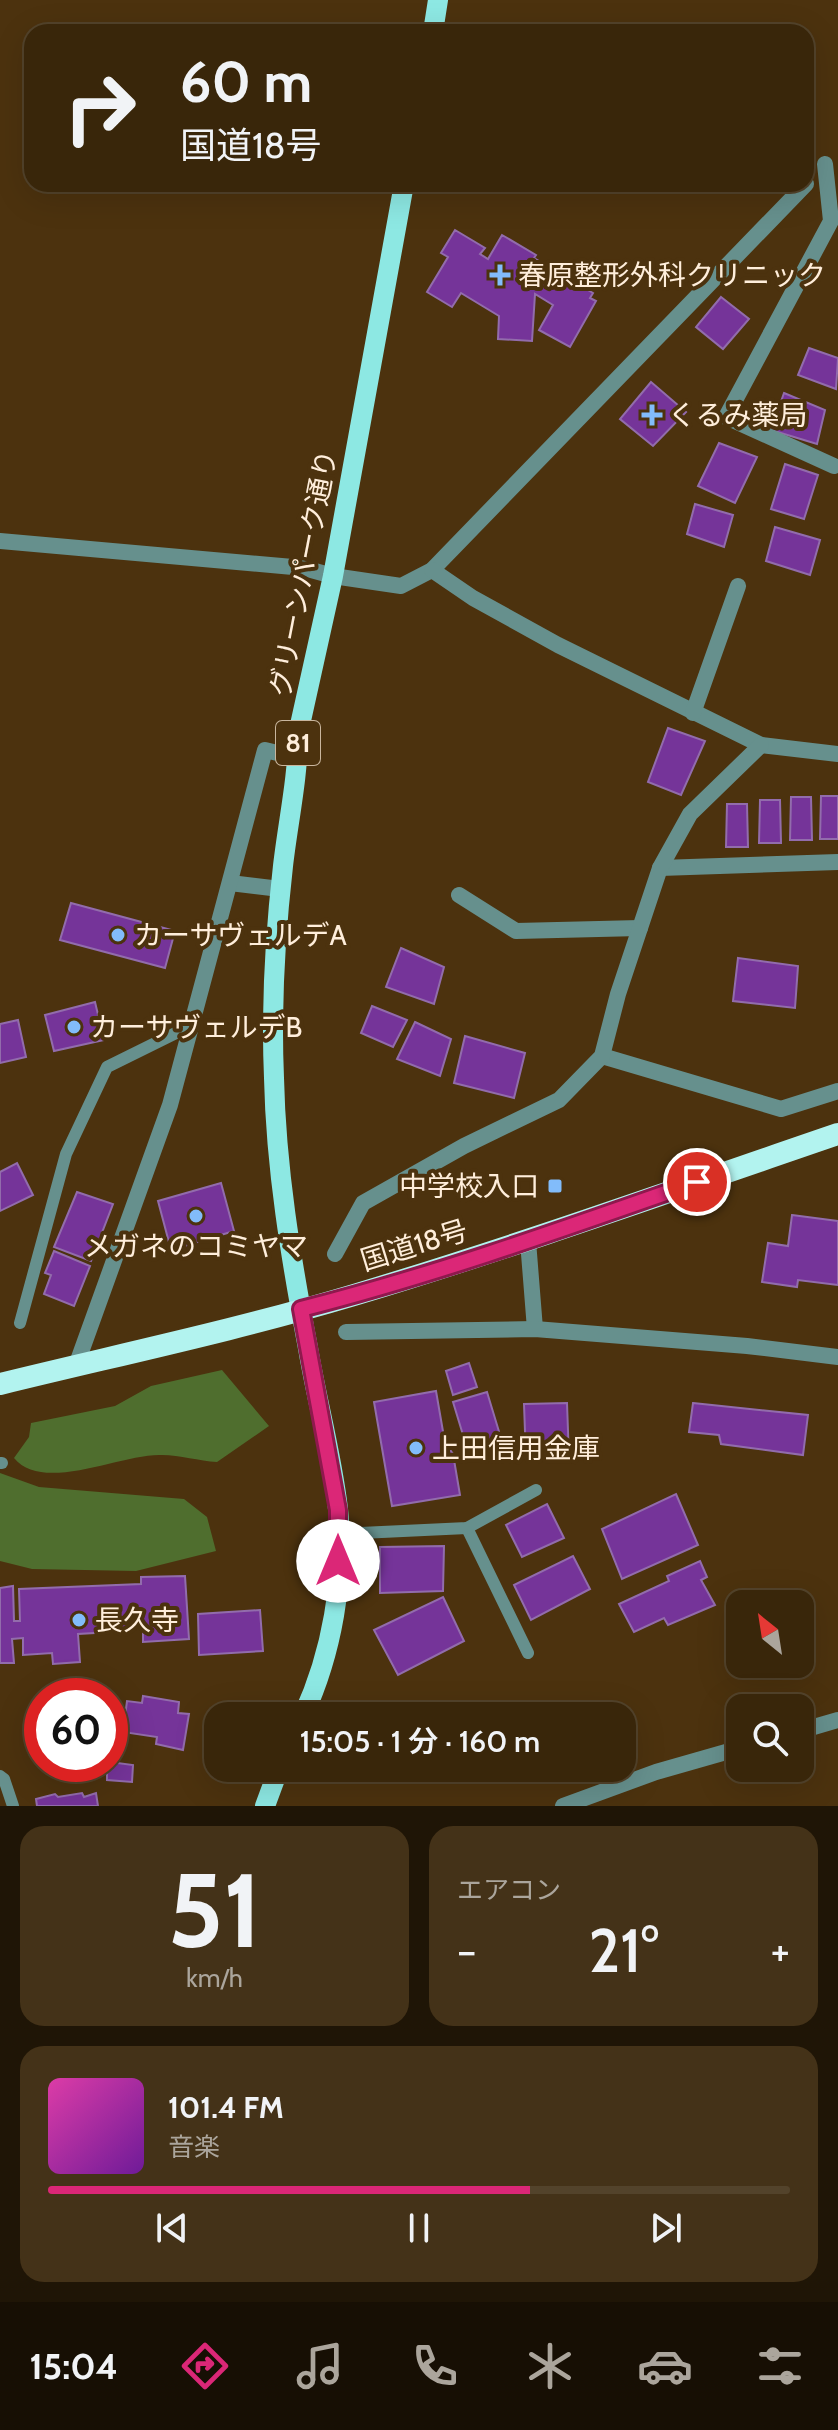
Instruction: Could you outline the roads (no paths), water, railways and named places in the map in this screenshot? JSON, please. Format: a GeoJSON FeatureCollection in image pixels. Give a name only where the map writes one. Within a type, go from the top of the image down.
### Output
{"type":"FeatureCollection","features":[{"type":"Feature","properties":{"kind":"highway","name":"国道18号"},"geometry":{"type":"LineString","coordinates":[[0,1384],[249,1324],[350,1296],[528,1241],[838,1134]]}},
{"type":"Feature","properties":{"kind":"main road"},"geometry":{"type":"LineString","coordinates":[[434,24],[438,0]]}},
{"type":"Feature","properties":{"kind":"main road","name":"グリーンパーク通り"},"geometry":{"type":"LineString","coordinates":[[301,1309],[280,1168],[274,1079],[280,889],[298,758],[298,734],[333,576],[403,192]]}},
{"type":"Feature","properties":{"kind":"main road","name":"81"},"geometry":{"type":"LineString","coordinates":[[301,1309],[333,1481],[339,1534],[337,1585],[327,1651],[310,1702]]}},
{"type":"Feature","properties":{"kind":"main road"},"geometry":{"type":"LineString","coordinates":[[265,1806],[274,1782]]}},
{"type":"Feature","properties":{"kind":"street"},"geometry":{"type":"LineString","coordinates":[[814,176],[838,151]]}},
{"type":"Feature","properties":{"kind":"street"},"geometry":{"type":"LineString","coordinates":[[825,164],[831,221],[726,417],[834,466]]}},
{"type":"Feature","properties":{"kind":"street"},"geometry":{"type":"LineString","coordinates":[[0,541],[304,568],[333,576],[401,586],[432,570],[798,192]]}},
{"type":"Feature","properties":{"kind":"street"},"geometry":{"type":"LineString","coordinates":[[432,570],[485,605],[761,745],[838,754]]}},
{"type":"Feature","properties":{"kind":"street"},"geometry":{"type":"LineString","coordinates":[[693,713],[738,586]]}},
{"type":"Feature","properties":{"kind":"street"},"geometry":{"type":"LineString","coordinates":[[335,1254],[363,1203],[464,1146],[559,1100],[602,1056],[618,994],[660,868],[690,814],[761,745]]}},
{"type":"Feature","properties":{"kind":"street"},"geometry":{"type":"LineString","coordinates":[[76,1366],[170,1105],[265,750],[298,758]]}},
{"type":"Feature","properties":{"kind":"street"},"geometry":{"type":"LineString","coordinates":[[660,868],[838,862]]}},
{"type":"Feature","properties":{"kind":"street"},"geometry":{"type":"LineString","coordinates":[[230,883],[280,889]]}},
{"type":"Feature","properties":{"kind":"street"},"geometry":{"type":"LineString","coordinates":[[459,895],[516,931],[640,928]]}},
{"type":"Feature","properties":{"kind":"street"},"geometry":{"type":"LineString","coordinates":[[602,1056],[781,1109],[838,1091]]}},
{"type":"Feature","properties":{"kind":"street"},"geometry":{"type":"LineString","coordinates":[[528,1241],[535,1329]]}},
{"type":"Feature","properties":{"kind":"street"},"geometry":{"type":"LineString","coordinates":[[346,1332],[535,1329],[747,1346],[838,1357]]}},
{"type":"Feature","properties":{"kind":"street"},"geometry":{"type":"LineString","coordinates":[[814,1727],[838,1720]]}},
{"type":"Feature","properties":{"kind":"street"},"geometry":{"type":"LineString","coordinates":[[563,1806],[656,1772],[726,1752]]}},
{"type":"Feature","properties":{"kind":"lane"},"geometry":{"type":"LineString","coordinates":[[20,1323],[66,1154],[107,1067],[192,1025]]}},
{"type":"Feature","properties":{"kind":"lane"},"geometry":{"type":"LineString","coordinates":[[339,1534],[467,1528],[536,1490]]}},
{"type":"Feature","properties":{"kind":"lane"},"geometry":{"type":"LineString","coordinates":[[467,1528],[528,1653]]}},
{"type":"Feature","properties":{"kind":"lane"},"geometry":{"type":"LineString","coordinates":[[0,1776],[4,1779],[13,1806]]}},
{"type":"Feature","properties":{"kind":"place","name":"春原整形外科クリニック"},"geometry":{"type":"Point","coordinates":[500,275]}},
{"type":"Feature","properties":{"kind":"place","name":"くるみ薬局"},"geometry":{"type":"Point","coordinates":[652,415]}},
{"type":"Feature","properties":{"kind":"place","name":"カーサヴェルデA"},"geometry":{"type":"Point","coordinates":[118,935]}},
{"type":"Feature","properties":{"kind":"place","name":"カーサヴェルデB"},"geometry":{"type":"Point","coordinates":[74,1027]}},
{"type":"Feature","properties":{"kind":"place","name":"中学校入口"},"geometry":{"type":"Point","coordinates":[555,1186]}},
{"type":"Feature","properties":{"kind":"place","name":"メガネのコミヤマ"},"geometry":{"type":"Point","coordinates":[196,1216]}},
{"type":"Feature","properties":{"kind":"place","name":"上田信用金庫"},"geometry":{"type":"Point","coordinates":[416,1448]}},
{"type":"Feature","properties":{"kind":"place","name":"長久寺"},"geometry":{"type":"Point","coordinates":[79,1620]}}]}
